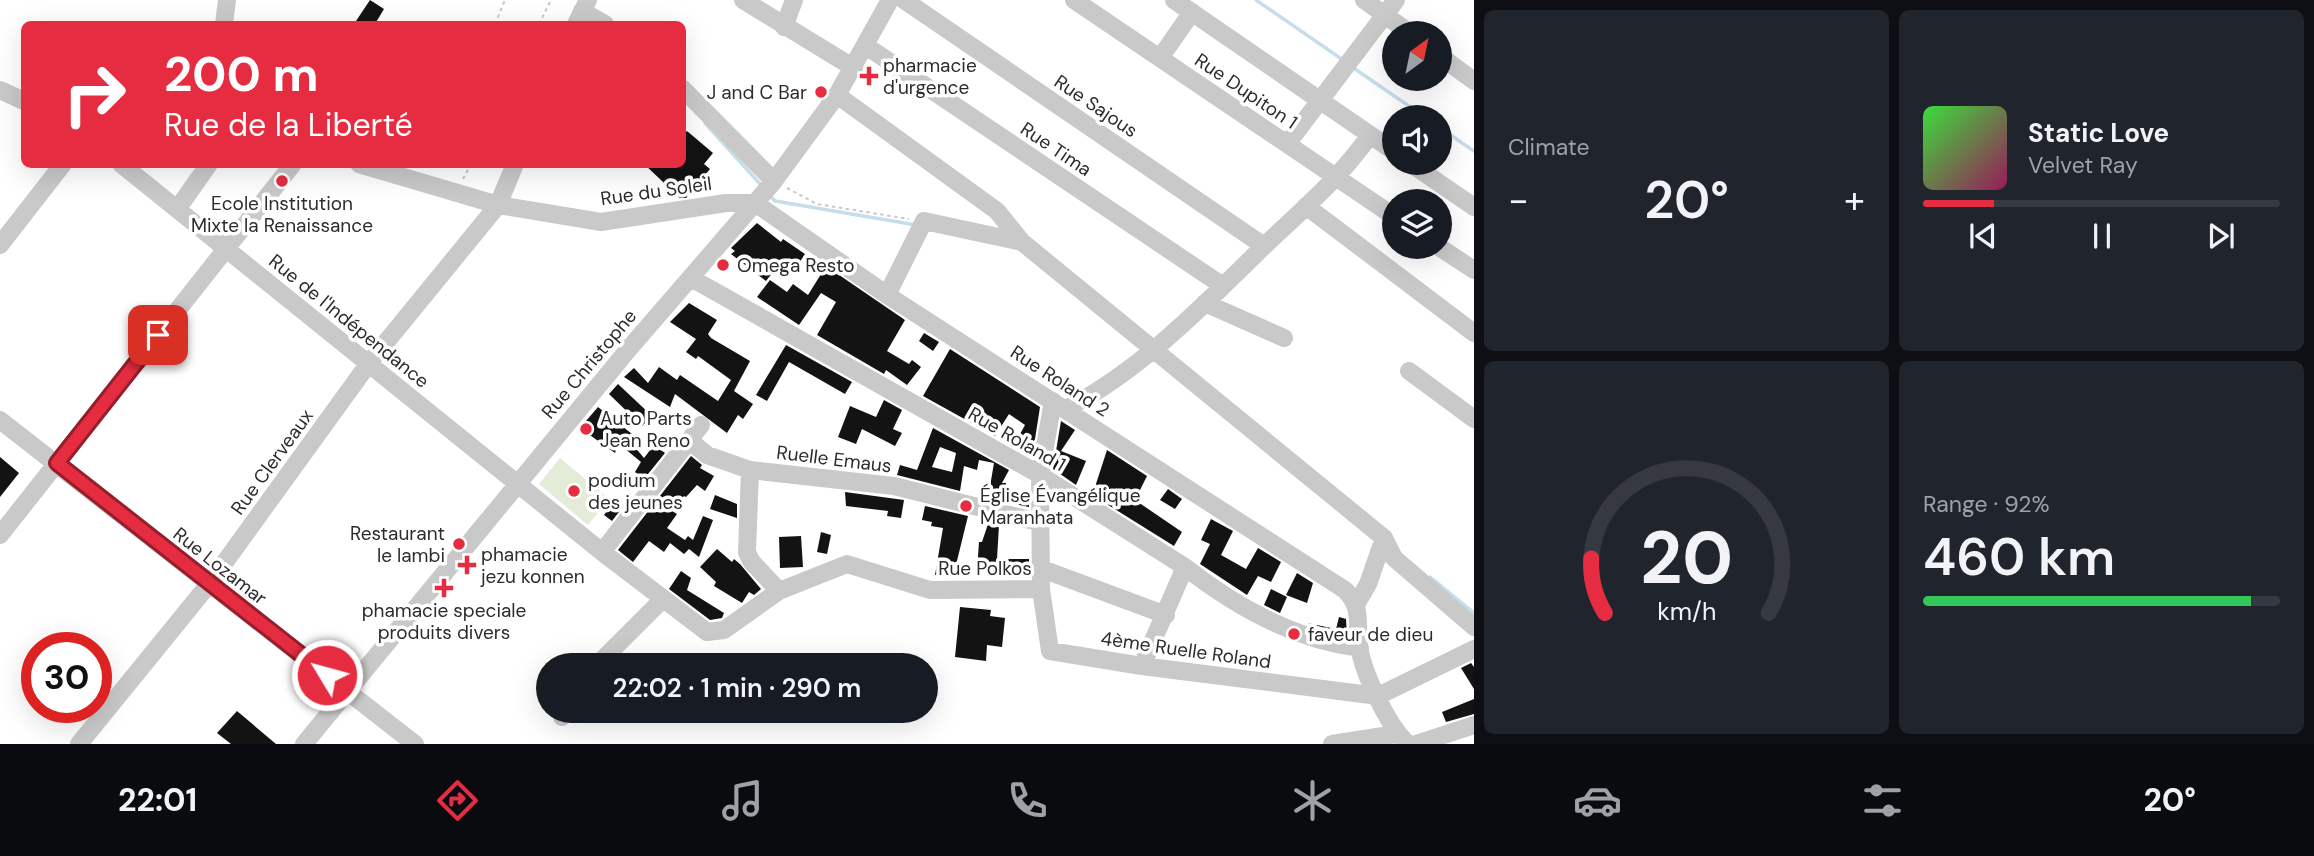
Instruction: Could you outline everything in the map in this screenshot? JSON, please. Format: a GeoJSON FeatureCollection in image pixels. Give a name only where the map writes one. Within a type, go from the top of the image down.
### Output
{"type":"FeatureCollection","features":[{"type":"Feature","properties":{"kind":"street"},"geometry":{"type":"LineString","coordinates":[[224,21],[227,0]]}},
{"type":"Feature","properties":{"kind":"street"},"geometry":{"type":"LineString","coordinates":[[743,0],[853,68]]}},
{"type":"Feature","properties":{"kind":"street"},"geometry":{"type":"LineString","coordinates":[[784,27],[794,0]]}},
{"type":"Feature","properties":{"kind":"street","name":"Rue Christophe"},"geometry":{"type":"LineString","coordinates":[[304,744],[517,483],[774,181],[837,95],[890,0]]}},
{"type":"Feature","properties":{"kind":"street","name":"Rue Sajous"},"geometry":{"type":"LineString","coordinates":[[904,0],[1264,246]]}},
{"type":"Feature","properties":{"kind":"street","name":"Rue Dupiton 1"},"geometry":{"type":"LineString","coordinates":[[1074,0],[1382,208]]}},
{"type":"Feature","properties":{"kind":"street"},"geometry":{"type":"LineString","coordinates":[[1174,0],[1382,143]]}},
{"type":"Feature","properties":{"kind":"street"},"geometry":{"type":"LineString","coordinates":[[1364,0],[1394,21]]}},
{"type":"Feature","properties":{"kind":"street"},"geometry":{"type":"LineString","coordinates":[[1287,144],[1355,50],[1396,0]]}},
{"type":"Feature","properties":{"kind":"street"},"geometry":{"type":"LineString","coordinates":[[582,12],[599,21]]}},
{"type":"Feature","properties":{"kind":"street"},"geometry":{"type":"LineString","coordinates":[[1160,58],[1192,12]]}},
{"type":"Feature","properties":{"kind":"street","name":"Rue Tima"},"geometry":{"type":"LineString","coordinates":[[866,47],[1223,286]]}},
{"type":"Feature","properties":{"kind":"street"},"geometry":{"type":"LineString","coordinates":[[1452,64],[1474,80]]}},
{"type":"Feature","properties":{"kind":"street"},"geometry":{"type":"LineString","coordinates":[[0,90],[21,100]]}},
{"type":"Feature","properties":{"kind":"street"},"geometry":{"type":"LineString","coordinates":[[686,92],[774,181]]}},
{"type":"Feature","properties":{"kind":"street"},"geometry":{"type":"LineString","coordinates":[[837,95],[997,211],[1022,242],[1151,351],[1384,538],[1394,558],[1474,627]]}},
{"type":"Feature","properties":{"kind":"street"},"geometry":{"type":"LineString","coordinates":[[1059,405],[1151,351],[1336,177],[1370,135]]}},
{"type":"Feature","properties":{"kind":"street"},"geometry":{"type":"LineString","coordinates":[[0,245],[60,168]]}},
{"type":"Feature","properties":{"kind":"street","name":"Rue de l'Indépendance"},"geometry":{"type":"LineString","coordinates":[[126,168],[517,483]]}},
{"type":"Feature","properties":{"kind":"street"},"geometry":{"type":"LineString","coordinates":[[178,208],[206,168]]}},
{"type":"Feature","properties":{"kind":"street"},"geometry":{"type":"LineString","coordinates":[[0,535],[290,168]]}},
{"type":"Feature","properties":{"kind":"street","name":"Rue du Soleil"},"geometry":{"type":"LineString","coordinates":[[373,168],[498,205],[601,222],[726,203],[755,203]]}},
{"type":"Feature","properties":{"kind":"street","name":"Rue Clerveaux"},"geometry":{"type":"LineString","coordinates":[[79,744],[209,584],[369,363],[498,205],[513,168]]}},
{"type":"Feature","properties":{"kind":"street"},"geometry":{"type":"LineString","coordinates":[[1427,175],[1474,207]]}},
{"type":"Feature","properties":{"kind":"street","name":"Rue Roland 2"},"geometry":{"type":"LineString","coordinates":[[755,203],[887,295],[1351,596]]}},
{"type":"Feature","properties":{"kind":"street"},"geometry":{"type":"LineString","coordinates":[[1306,206],[1474,333]]}},
{"type":"Feature","properties":{"kind":"street"},"geometry":{"type":"LineString","coordinates":[[887,295],[922,228],[1022,242]]}},
{"type":"Feature","properties":{"kind":"street"},"geometry":{"type":"LineString","coordinates":[[1452,256],[1474,270]]}},
{"type":"Feature","properties":{"kind":"street","name":"Rue Roland 1"},"geometry":{"type":"LineString","coordinates":[[691,278],[1040,475],[1206,583],[1294,633],[1327,644],[1360,648]]}},
{"type":"Feature","properties":{"kind":"street"},"geometry":{"type":"LineString","coordinates":[[1205,303],[1284,338]]}},
{"type":"Feature","properties":{"kind":"street"},"geometry":{"type":"LineString","coordinates":[[1409,371],[1474,419]]}},
{"type":"Feature","properties":{"kind":"street","name":"Rue Polkos"},"geometry":{"type":"LineString","coordinates":[[517,483],[707,632],[724,630],[779,591],[847,564],[930,590],[1041,589],[1040,475],[1059,405]]}},
{"type":"Feature","properties":{"kind":"street","name":"Rue Lozamar"},"geometry":{"type":"LineString","coordinates":[[0,420],[415,744]]}},
{"type":"Feature","properties":{"kind":"street"},"geometry":{"type":"LineString","coordinates":[[602,552],[701,425]]}},
{"type":"Feature","properties":{"kind":"street"},"geometry":{"type":"LineString","coordinates":[[690,440],[707,455],[750,470]]}},
{"type":"Feature","properties":{"kind":"street","name":"Ruelle Emaus"},"geometry":{"type":"LineString","coordinates":[[779,591],[751,561],[747,552],[750,470],[894,486],[1042,523]]}},
{"type":"Feature","properties":{"kind":"street"},"geometry":{"type":"LineString","coordinates":[[1332,744],[1402,739],[1378,696],[1360,648],[1351,596],[1368,584],[1384,538]]}},
{"type":"Feature","properties":{"kind":"street"},"geometry":{"type":"LineString","coordinates":[[1142,666],[1185,567]]}},
{"type":"Feature","properties":{"kind":"street"},"geometry":{"type":"LineString","coordinates":[[1042,569],[1166,615]]}},
{"type":"Feature","properties":{"kind":"street","name":"4ème Ruelle Roland"},"geometry":{"type":"LineString","coordinates":[[1041,589],[1050,650],[1142,666],[1378,696]]}},
{"type":"Feature","properties":{"kind":"street"},"geometry":{"type":"LineString","coordinates":[[609,653],[663,599]]}},
{"type":"Feature","properties":{"kind":"street"},"geometry":{"type":"LineString","coordinates":[[1378,696],[1474,649]]}},
{"type":"Feature","properties":{"kind":"street"},"geometry":{"type":"LineString","coordinates":[[1416,744],[1474,725]]}},
{"type":"Feature","properties":{"kind":"path"},"geometry":{"type":"LineString","coordinates":[[496,21],[505,0]]}},
{"type":"Feature","properties":{"kind":"path"},"geometry":{"type":"LineString","coordinates":[[541,21],[551,0]]}},
{"type":"Feature","properties":{"kind":"path"},"geometry":{"type":"LineString","coordinates":[[774,181],[817,204],[922,228]]}},
{"type":"Feature","properties":{"kind":"green space","name":"podium des jeunes"},"geometry":{"type":"Polygon","coordinates":[[[560,458],[609,499],[588,525],[539,484],[560,458]]]}},
{"type":"Feature","properties":{"kind":"building"},"geometry":{"type":"Polygon","coordinates":[[[370,0],[384,9],[377,21],[356,21],[370,0]]]}},
{"type":"Feature","properties":{"kind":"building"},"geometry":{"type":"Polygon","coordinates":[[[686,132],[713,153],[704,164],[710,169],[686,198],[680,198],[648,168],[686,168],[686,132]]]}},
{"type":"Feature","properties":{"kind":"building"},"geometry":{"type":"Polygon","coordinates":[[[757,223],[781,242],[783,239],[805,254],[794,271],[780,263],[766,281],[731,254],[735,251],[731,248],[757,223]]]}},
{"type":"Feature","properties":{"kind":"building"},"geometry":{"type":"Polygon","coordinates":[[[826,266],[905,320],[887,351],[909,364],[912,360],[921,367],[907,385],[886,370],[884,374],[817,335],[836,302],[821,293],[799,325],[757,297],[770,280],[787,292],[793,284],[808,295],[826,266]]]}},
{"type":"Feature","properties":{"kind":"building"},"geometry":{"type":"Polygon","coordinates":[[[689,303],[717,320],[708,334],[711,338],[750,361],[734,391],[753,404],[743,419],[738,415],[727,433],[675,394],[670,407],[624,377],[634,368],[648,383],[659,367],[677,380],[680,375],[718,401],[731,380],[698,356],[696,359],[686,352],[696,339],[670,322],[689,303]]]}},
{"type":"Feature","properties":{"kind":"building"},"geometry":{"type":"Polygon","coordinates":[[[924,333],[939,342],[933,351],[919,341],[924,333]]]}},
{"type":"Feature","properties":{"kind":"building"},"geometry":{"type":"Polygon","coordinates":[[[786,345],[852,382],[845,394],[789,362],[767,401],[756,395],[786,345]]]}},
{"type":"Feature","properties":{"kind":"building"},"geometry":{"type":"Polygon","coordinates":[[[950,349],[1040,407],[1035,439],[1027,454],[1013,447],[1025,425],[1009,414],[995,436],[923,396],[950,349]]]}},
{"type":"Feature","properties":{"kind":"building"},"geometry":{"type":"Polygon","coordinates":[[[618,384],[652,416],[642,426],[609,394],[618,384]]]}},
{"type":"Feature","properties":{"kind":"building"},"geometry":{"type":"Polygon","coordinates":[[[884,400],[902,410],[893,429],[902,433],[895,446],[862,429],[856,444],[838,437],[850,406],[876,417],[884,400]]]}},
{"type":"Feature","properties":{"kind":"building"},"geometry":{"type":"Polygon","coordinates":[[[598,407],[632,434],[628,439],[644,458],[654,445],[665,453],[644,479],[635,472],[641,462],[618,443],[615,453],[580,428],[598,407]]]}},
{"type":"Feature","properties":{"kind":"building"},"geometry":{"type":"Polygon","coordinates":[[[1061,421],[1075,430],[1061,451],[1086,461],[1076,485],[1053,469],[1061,421]]]}},
{"type":"Feature","properties":{"kind":"building"},"geometry":{"type":"Polygon","coordinates":[[[933,428],[1009,470],[1002,483],[1006,483],[1005,490],[1029,494],[1029,507],[988,498],[994,463],[979,460],[977,470],[964,466],[960,491],[897,475],[900,465],[917,470],[933,428]],[[940,447],[932,467],[952,472],[956,453],[940,447]]]}},
{"type":"Feature","properties":{"kind":"building"},"geometry":{"type":"Polygon","coordinates":[[[1107,450],[1147,476],[1135,500],[1182,532],[1174,546],[1105,503],[1109,495],[1094,490],[1107,450]]]}},
{"type":"Feature","properties":{"kind":"building"},"geometry":{"type":"Polygon","coordinates":[[[691,456],[702,465],[700,468],[714,476],[705,491],[697,485],[684,496],[672,511],[677,514],[667,528],[685,540],[688,536],[693,540],[703,516],[713,520],[699,557],[689,549],[684,554],[670,543],[664,552],[649,541],[633,562],[618,550],[691,456]]]}},
{"type":"Feature","properties":{"kind":"building"},"geometry":{"type":"Polygon","coordinates":[[[0,457],[19,473],[0,497],[0,457]]]}},
{"type":"Feature","properties":{"kind":"building"},"geometry":{"type":"Polygon","coordinates":[[[1168,489],[1182,499],[1175,509],[1160,500],[1168,489]]]}},
{"type":"Feature","properties":{"kind":"building"},"geometry":{"type":"Polygon","coordinates":[[[845,492],[904,500],[901,518],[887,516],[888,511],[846,506],[845,492]]]}},
{"type":"Feature","properties":{"kind":"building"},"geometry":{"type":"Polygon","coordinates":[[[715,495],[737,504],[737,518],[710,509],[715,495]]]}},
{"type":"Feature","properties":{"kind":"building"},"geometry":{"type":"Polygon","coordinates":[[[614,501],[622,508],[612,521],[604,515],[614,501]]]}},
{"type":"Feature","properties":{"kind":"building"},"geometry":{"type":"Polygon","coordinates":[[[925,506],[968,516],[954,573],[935,575],[943,528],[931,526],[932,522],[922,520],[925,506]]]}},
{"type":"Feature","properties":{"kind":"building"},"geometry":{"type":"Polygon","coordinates":[[[1211,519],[1233,531],[1221,555],[1246,569],[1258,548],[1281,562],[1271,582],[1258,576],[1247,595],[1200,564],[1210,544],[1201,540],[1211,519]]]}},
{"type":"Feature","properties":{"kind":"building"},"geometry":{"type":"Polygon","coordinates":[[[989,521],[1006,526],[999,525],[997,559],[1029,559],[1029,574],[977,571],[979,542],[982,542],[989,521]]]}},
{"type":"Feature","properties":{"kind":"building"},"geometry":{"type":"Polygon","coordinates":[[[821,532],[831,535],[827,554],[817,552],[821,532]]]}},
{"type":"Feature","properties":{"kind":"building"},"geometry":{"type":"Polygon","coordinates":[[[801,536],[803,567],[780,568],[779,537],[801,536]]]}},
{"type":"Feature","properties":{"kind":"building"},"geometry":{"type":"Polygon","coordinates":[[[717,549],[732,562],[734,559],[740,564],[761,589],[754,595],[749,592],[742,603],[714,586],[716,582],[700,567],[717,549]]]}},
{"type":"Feature","properties":{"kind":"building"},"geometry":{"type":"Polygon","coordinates":[[[681,571],[691,578],[687,590],[724,613],[722,618],[710,620],[669,589],[681,571]]]}},
{"type":"Feature","properties":{"kind":"building"},"geometry":{"type":"Polygon","coordinates":[[[1297,573],[1313,583],[1307,603],[1286,595],[1297,573]]]}},
{"type":"Feature","properties":{"kind":"building"},"geometry":{"type":"Polygon","coordinates":[[[1271,589],[1287,597],[1280,613],[1264,605],[1271,589]]]}},
{"type":"Feature","properties":{"kind":"building"},"geometry":{"type":"Polygon","coordinates":[[[960,607],[991,610],[990,616],[1005,618],[1002,647],[987,645],[986,661],[955,657],[960,607]]]}},
{"type":"Feature","properties":{"kind":"building"},"geometry":{"type":"Polygon","coordinates":[[[1339,617],[1346,619],[1347,634],[1307,623],[1336,629],[1339,617]]]}},
{"type":"Feature","properties":{"kind":"building"},"geometry":{"type":"Polygon","coordinates":[[[1471,663],[1474,667],[1474,689],[1461,668],[1471,663]]]}},
{"type":"Feature","properties":{"kind":"building"},"geometry":{"type":"Polygon","coordinates":[[[1474,699],[1474,714],[1446,722],[1442,712],[1474,699]]]}},
{"type":"Feature","properties":{"kind":"building"},"geometry":{"type":"Polygon","coordinates":[[[237,711],[276,744],[231,744],[217,733],[237,711]]]}},
{"type":"Feature","properties":{"kind":"waterway"},"geometry":{"type":"LineString","coordinates":[[1256,0],[1343,60]]}},
{"type":"Feature","properties":{"kind":"waterway"},"geometry":{"type":"LineString","coordinates":[[1352,67],[1407,105]]}},
{"type":"Feature","properties":{"kind":"waterway"},"geometry":{"type":"LineString","coordinates":[[705,123],[761,185]]}},
{"type":"Feature","properties":{"kind":"waterway"},"geometry":{"type":"LineString","coordinates":[[1452,136],[1474,151]]}},
{"type":"Feature","properties":{"kind":"waterway"},"geometry":{"type":"LineString","coordinates":[[770,196],[775,201],[916,225]]}},
{"type":"Feature","properties":{"kind":"waterway"},"geometry":{"type":"LineString","coordinates":[[1430,577],[1474,613]]}},
{"type":"Feature","properties":{"kind":"place","name":"pharmacie d'urgence"},"geometry":{"type":"Point","coordinates":[869,76]}},
{"type":"Feature","properties":{"kind":"place","name":"J and C Bar"},"geometry":{"type":"Point","coordinates":[821,92]}},
{"type":"Feature","properties":{"kind":"place","name":"Ecole Institution Mixte la Renaissance"},"geometry":{"type":"Point","coordinates":[282,181]}},
{"type":"Feature","properties":{"kind":"place","name":"Omega Resto"},"geometry":{"type":"Point","coordinates":[723,265]}},
{"type":"Feature","properties":{"kind":"place","name":"Auto Parts Jean Reno"},"geometry":{"type":"Point","coordinates":[586,429]}},
{"type":"Feature","properties":{"kind":"place","name":"podium des jeunes"},"geometry":{"type":"Point","coordinates":[574,491]}},
{"type":"Feature","properties":{"kind":"place","name":"Église Évangélique Maranhata"},"geometry":{"type":"Point","coordinates":[966,506]}},
{"type":"Feature","properties":{"kind":"place","name":"Restaurant le lambi"},"geometry":{"type":"Point","coordinates":[459,544]}},
{"type":"Feature","properties":{"kind":"place","name":"phamacie jezu konnen"},"geometry":{"type":"Point","coordinates":[467,565]}},
{"type":"Feature","properties":{"kind":"place","name":"phamacie speciale produits divers"},"geometry":{"type":"Point","coordinates":[444,588]}},
{"type":"Feature","properties":{"kind":"place","name":"faveur de dieu"},"geometry":{"type":"Point","coordinates":[1294,634]}},
{"type":"Feature","properties":{"kind":"route"},"geometry":{"type":"LineString","coordinates":[[158,335],[57,463],[327,675]]}}]}
